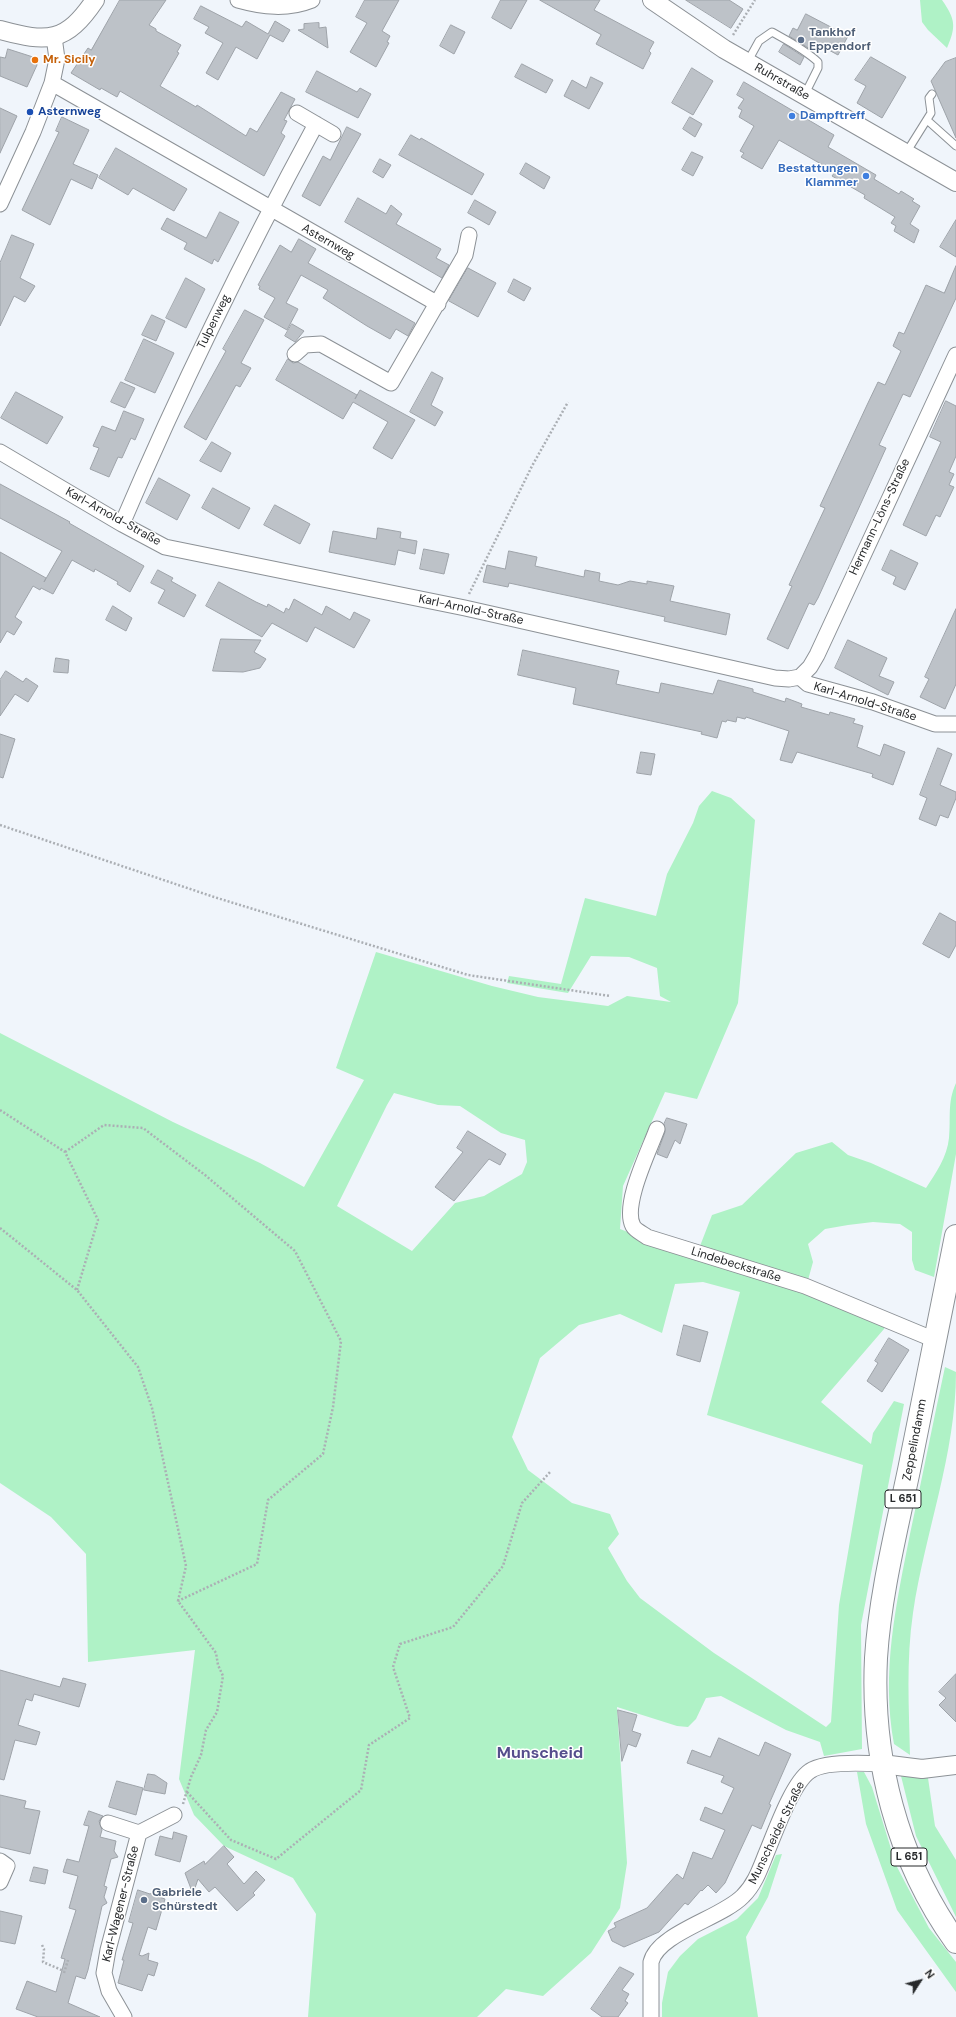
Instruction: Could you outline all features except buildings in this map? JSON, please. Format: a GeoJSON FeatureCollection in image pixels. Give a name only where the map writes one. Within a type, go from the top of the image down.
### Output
{"type":"FeatureCollection","features":[{"type":"Feature","properties":{"kind":"main road","name":"Zeppelindamm"},"geometry":{"type":"LineString","coordinates":[[882,1764],[879,1740],[876,1658],[880,1622],[956,1236]]}},
{"type":"Feature","properties":{"kind":"main road","name":"L 651"},"geometry":{"type":"LineString","coordinates":[[882,1764],[891,1806],[904,1847],[920,1882],[939,1917],[956,1942]]}},
{"type":"Feature","properties":{"kind":"street"},"geometry":{"type":"LineString","coordinates":[[0,30],[41,39],[54,37],[78,23],[96,0]]}},
{"type":"Feature","properties":{"kind":"street"},"geometry":{"type":"LineString","coordinates":[[238,0],[259,5],[282,7],[312,0]]}},
{"type":"Feature","properties":{"kind":"street","name":"Ruhrstraße"},"geometry":{"type":"LineString","coordinates":[[652,0],[724,49],[956,182]]}},
{"type":"Feature","properties":{"kind":"street"},"geometry":{"type":"LineString","coordinates":[[0,204],[33,132],[52,83],[57,60],[54,37]]}},
{"type":"Feature","properties":{"kind":"street","name":"Asternweg"},"geometry":{"type":"LineString","coordinates":[[52,83],[438,304]]}},
{"type":"Feature","properties":{"kind":"street"},"geometry":{"type":"LineString","coordinates":[[297,113],[334,134]]}},
{"type":"Feature","properties":{"kind":"street","name":"Tulpenweg"},"geometry":{"type":"LineString","coordinates":[[122,524],[192,365],[270,209],[316,124]]}},
{"type":"Feature","properties":{"kind":"street"},"geometry":{"type":"LineString","coordinates":[[295,354],[305,345],[321,344],[391,383],[465,255],[469,235]]}},
{"type":"Feature","properties":{"kind":"street","name":"Hermann-Löns-Straße"},"geometry":{"type":"LineString","coordinates":[[800,677],[810,667],[816,655],[956,355]]}},
{"type":"Feature","properties":{"kind":"street","name":"Karl-Arnold-Straße"},"geometry":{"type":"LineString","coordinates":[[0,452],[122,524],[165,547],[465,608],[775,678],[789,679],[800,677],[808,684],[873,702],[936,724],[956,724]]}},
{"type":"Feature","properties":{"kind":"street","name":"Lindebeckstraße"},"geometry":{"type":"LineString","coordinates":[[657,1129],[632,1195],[629,1214],[633,1227],[647,1237],[804,1286],[935,1340]]}},
{"type":"Feature","properties":{"kind":"street","name":"Munscheider Straße"},"geometry":{"type":"LineString","coordinates":[[651,2017],[651,1968],[655,1954],[673,1937],[729,1908],[744,1896],[755,1881],[778,1824],[799,1782],[810,1770],[824,1766],[852,1763],[882,1764],[922,1769],[956,1765]]}},
{"type":"Feature","properties":{"kind":"street","name":"Karl-Wagener-Straße"},"geometry":{"type":"LineString","coordinates":[[108,1823],[139,1833],[174,1815]]}},
{"type":"Feature","properties":{"kind":"street","name":"Karl-Wagener-Straße"},"geometry":{"type":"LineString","coordinates":[[124,2017],[109,1990],[104,1973],[108,1950],[139,1833]]}},
{"type":"Feature","properties":{"kind":"street"},"geometry":{"type":"LineString","coordinates":[[0,1861],[7,1866],[0,1882]]}},
{"type":"Feature","properties":{"kind":"lane"},"geometry":{"type":"LineString","coordinates":[[747,62],[759,41],[772,32],[808,52],[818,62],[818,68],[805,95]]}},
{"type":"Feature","properties":{"kind":"lane"},"geometry":{"type":"LineString","coordinates":[[906,153],[931,113],[929,98],[932,94]]}},
{"type":"Feature","properties":{"kind":"lane"},"geometry":{"type":"LineString","coordinates":[[927,120],[956,146]]}},
{"type":"Feature","properties":{"kind":"path"},"geometry":{"type":"LineString","coordinates":[[724,49],[754,0]]}},
{"type":"Feature","properties":{"kind":"path"},"geometry":{"type":"LineString","coordinates":[[465,608],[470,590],[529,473],[568,402]]}},
{"type":"Feature","properties":{"kind":"path"},"geometry":{"type":"LineString","coordinates":[[0,825],[252,909],[468,975],[610,996]]}},
{"type":"Feature","properties":{"kind":"path"},"geometry":{"type":"LineString","coordinates":[[0,1110],[65,1152],[98,1220],[78,1290]]}},
{"type":"Feature","properties":{"kind":"path"},"geometry":{"type":"LineString","coordinates":[[65,1152],[104,1125],[143,1128],[205,1175],[295,1251],[341,1341],[333,1407],[323,1454],[268,1500],[257,1564],[178,1601]]}},
{"type":"Feature","properties":{"kind":"path"},"geometry":{"type":"LineString","coordinates":[[0,1228],[78,1290],[138,1367],[152,1408],[186,1566],[178,1601],[216,1653],[218,1665],[223,1676],[217,1712],[206,1730],[201,1756],[191,1777],[183,1805],[174,1815]]}},
{"type":"Feature","properties":{"kind":"path"},"geometry":{"type":"LineString","coordinates":[[187,1792],[231,1840],[276,1859],[361,1790],[369,1745],[410,1718],[393,1667],[400,1644],[453,1627],[503,1566],[522,1503],[551,1471]]}},
{"type":"Feature","properties":{"kind":"path"},"geometry":{"type":"LineString","coordinates":[[42,1945],[44,1949],[43,1962],[64,1972],[68,1961]]}},
{"type":"Feature","properties":{"kind":"green space"},"geometry":{"type":"Polygon","coordinates":[[[920,0],[942,0],[947,7],[952,18],[953,29],[947,48],[928,30],[922,22],[920,0]]]}},
{"type":"Feature","properties":{"kind":"green space"},"geometry":{"type":"Polygon","coordinates":[[[712,791],[731,798],[755,820],[738,1003],[697,1099],[665,1092],[623,1186],[620,1229],[683,1253],[700,1246],[712,1215],[742,1205],[796,1153],[832,1142],[848,1155],[871,1163],[926,1188],[937,1171],[948,1145],[950,1104],[956,1083],[956,1154],[934,1277],[915,1270],[912,1260],[912,1232],[900,1224],[873,1222],[825,1229],[808,1244],[813,1262],[808,1280],[846,1295],[891,1316],[884,1329],[821,1402],[871,1444],[873,1433],[894,1401],[904,1404],[861,1625],[862,1749],[824,1756],[820,1742],[786,1730],[721,1696],[706,1698],[696,1719],[688,1727],[677,1726],[617,1707],[627,1863],[620,1908],[591,1953],[543,1996],[506,1989],[477,2017],[308,2017],[316,1914],[293,1878],[224,1846],[194,1815],[179,1779],[195,1650],[88,1662],[86,1554],[51,1517],[0,1483],[0,1033],[173,1122],[260,1163],[304,1187],[364,1080],[336,1068],[376,952],[492,986],[538,997],[608,1006],[627,996],[671,1002],[660,996],[657,968],[629,957],[591,956],[568,993],[507,983],[509,976],[561,984],[585,898],[656,916],[667,874],[693,823],[699,806],[712,791]],[[394,1093],[337,1206],[412,1251],[455,1203],[484,1196],[522,1174],[527,1162],[525,1140],[501,1133],[460,1106],[438,1105],[394,1093]],[[703,1282],[675,1284],[662,1333],[620,1314],[579,1325],[540,1358],[512,1437],[528,1470],[572,1503],[610,1514],[619,1534],[608,1548],[627,1581],[640,1598],[714,1653],[826,1727],[831,1722],[839,1605],[863,1465],[707,1415],[740,1292],[703,1282]]]}},
{"type":"Feature","properties":{"kind":"green space"},"geometry":{"type":"Polygon","coordinates":[[[945,1367],[956,1372],[955,1403],[946,1463],[918,1583],[913,1613],[909,1648],[910,1755],[894,1744],[890,1717],[889,1691],[892,1639],[895,1613],[905,1560],[945,1367]]]}},
{"type":"Feature","properties":{"kind":"green space"},"geometry":{"type":"Polygon","coordinates":[[[857,1772],[864,1772],[872,1787],[896,1865],[929,1928],[956,1962],[956,1992],[897,1910],[866,1824],[857,1772]]]}},
{"type":"Feature","properties":{"kind":"green space"},"geometry":{"type":"Polygon","coordinates":[[[901,1776],[928,1778],[935,1826],[956,1860],[956,1917],[916,1836],[901,1776]]]}},
{"type":"Feature","properties":{"kind":"green space"},"geometry":{"type":"Polygon","coordinates":[[[782,1854],[768,1897],[746,1937],[758,2017],[662,2017],[662,2003],[668,1972],[680,1956],[698,1939],[737,1919],[758,1898],[776,1855],[782,1854]]]}},
{"type":"Feature","properties":{"kind":"place","name":"Tankhof Eppendorf"},"geometry":{"type":"Point","coordinates":[801,40]}},
{"type":"Feature","properties":{"kind":"place","name":"Mr. Sicily"},"geometry":{"type":"Point","coordinates":[35,60]}},
{"type":"Feature","properties":{"kind":"place","name":"Asternweg"},"geometry":{"type":"Point","coordinates":[30,112]}},
{"type":"Feature","properties":{"kind":"place","name":"Dampftreff"},"geometry":{"type":"Point","coordinates":[792,116]}},
{"type":"Feature","properties":{"kind":"place","name":"Bestattungen Klammer"},"geometry":{"type":"Point","coordinates":[866,176]}},
{"type":"Feature","properties":{"kind":"place","name":"Gabriele Schürstedt"},"geometry":{"type":"Point","coordinates":[144,1900]}},
{"type":"Feature","properties":{"kind":"district","name":"Munscheid"},"geometry":{"type":"Point","coordinates":[540,1754]}}]}
